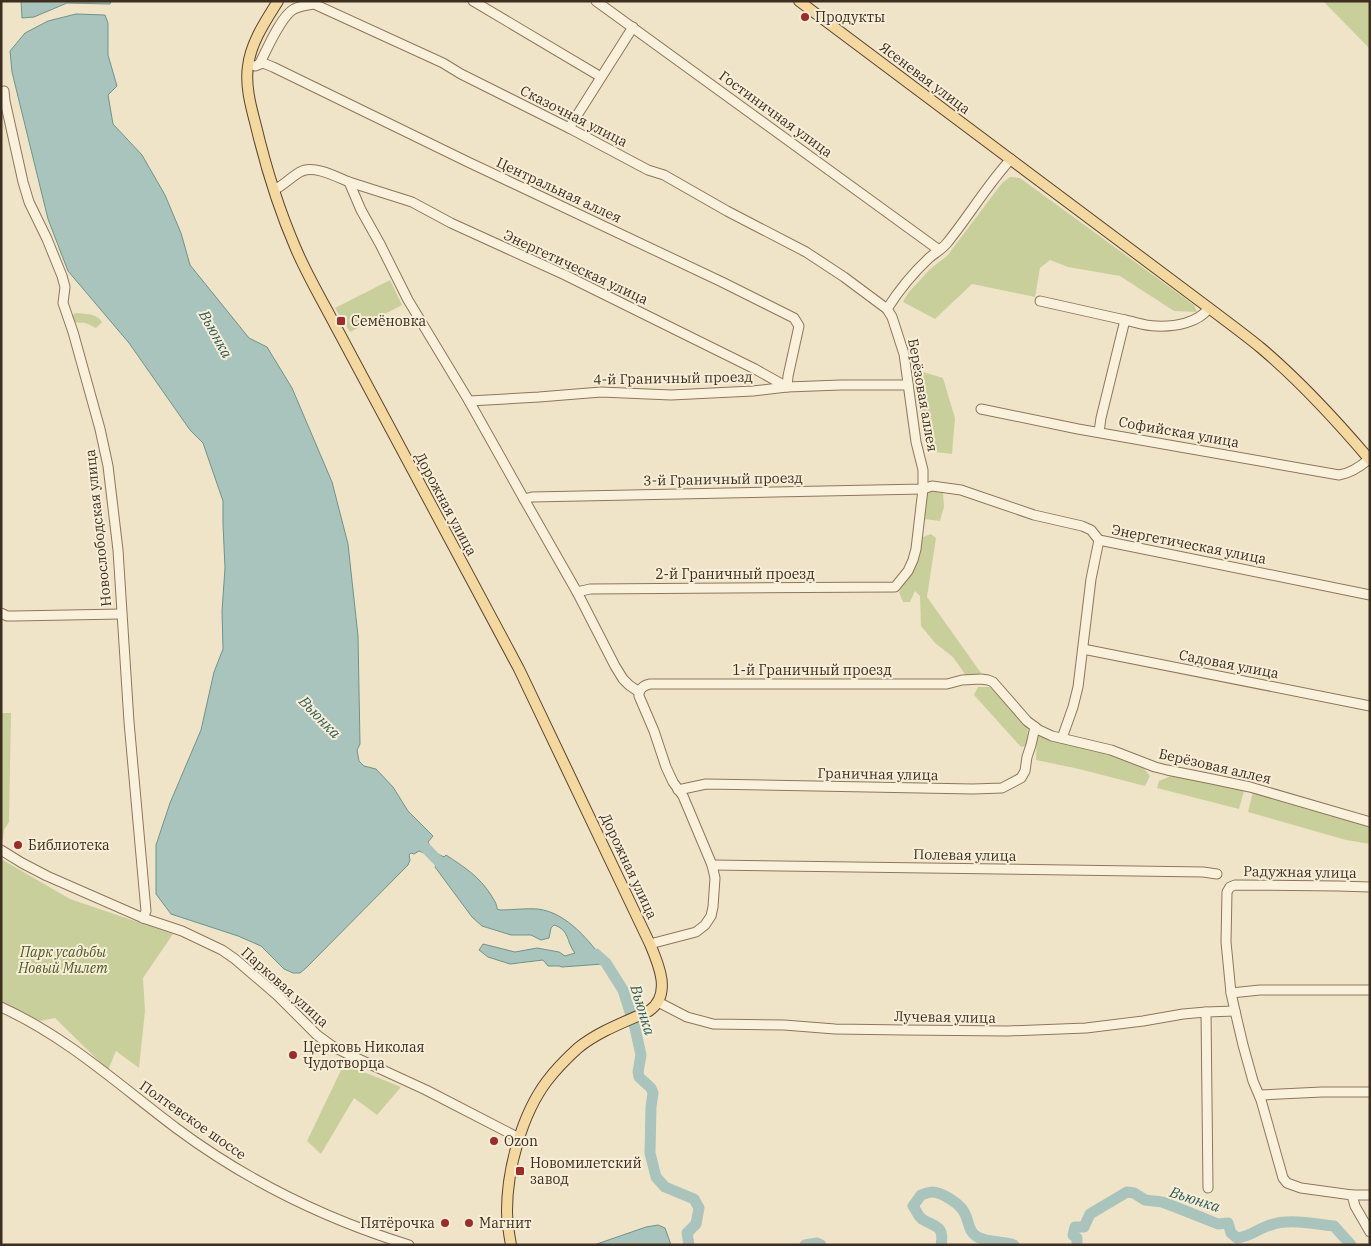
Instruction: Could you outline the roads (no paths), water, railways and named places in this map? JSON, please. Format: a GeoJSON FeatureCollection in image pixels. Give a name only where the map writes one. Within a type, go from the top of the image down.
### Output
{"type":"FeatureCollection","features":[{"type":"Feature","properties":{"kind":"main road","name":"Дорожная улица"},"geometry":{"type":"LineString","coordinates":[[278,1],[253,46],[248,66],[247,81],[258,134],[274,190],[296,250],[519,669],[650,944],[662,977],[662,989],[658,1002]]}},
{"type":"Feature","properties":{"kind":"main road","name":"Ясеневая улица"},"geometry":{"type":"LineString","coordinates":[[799,1],[1260,347],[1288,372],[1370,459]]}},
{"type":"Feature","properties":{"kind":"main road"},"geometry":{"type":"LineString","coordinates":[[511,1245],[507,1220],[507,1202],[511,1173],[519,1138],[540,1090],[552,1074],[580,1047],[649,1010],[658,1002]]}},
{"type":"Feature","properties":{"kind":"street"},"geometry":{"type":"LineString","coordinates":[[473,1],[601,77]]}},
{"type":"Feature","properties":{"kind":"street","name":"Гостиничная улица"},"geometry":{"type":"LineString","coordinates":[[596,1],[939,250]]}},
{"type":"Feature","properties":{"kind":"street","name":"Сказочная улица"},"geometry":{"type":"LineString","coordinates":[[260,63],[283,20],[292,10],[314,4],[443,63],[460,74],[570,128],[648,170],[664,175],[727,211],[806,252],[887,309]]}},
{"type":"Feature","properties":{"kind":"street"},"geometry":{"type":"LineString","coordinates":[[570,128],[633,27]]}},
{"type":"Feature","properties":{"kind":"street"},"geometry":{"type":"LineString","coordinates":[[248,66],[255,66],[260,63]]}},
{"type":"Feature","properties":{"kind":"street","name":"Центральная аллея"},"geometry":{"type":"LineString","coordinates":[[260,63],[274,67],[794,318],[799,326],[787,387]]}},
{"type":"Feature","properties":{"kind":"street","name":"Новослободская улица"},"geometry":{"type":"LineString","coordinates":[[4,90],[29,202],[62,276],[64,287],[63,303],[73,332],[108,466],[118,550],[137,820],[146,911],[143,918]]}},
{"type":"Feature","properties":{"kind":"street"},"geometry":{"type":"LineString","coordinates":[[887,309],[911,276],[945,244],[998,174],[1011,160]]}},
{"type":"Feature","properties":{"kind":"street","name":"Энергетическая улица"},"geometry":{"type":"LineString","coordinates":[[274,190],[305,170],[323,171],[349,182],[412,202],[451,223],[565,275],[747,364],[787,387]]}},
{"type":"Feature","properties":{"kind":"street"},"geometry":{"type":"LineString","coordinates":[[349,182],[361,210],[408,300],[469,401],[577,592],[623,679],[639,692],[666,767],[683,796],[712,865],[715,885],[711,916],[705,925],[696,932],[650,944]]}},
{"type":"Feature","properties":{"kind":"street"},"geometry":{"type":"LineString","coordinates":[[1040,301],[1155,326],[1175,325],[1194,320],[1204,315],[1209,308]]}},
{"type":"Feature","properties":{"kind":"street","name":"Берёзовая аллея"},"geometry":{"type":"LineString","coordinates":[[887,309],[892,317],[904,354],[916,442],[923,470],[923,489],[916,549],[908,570],[895,587]]}},
{"type":"Feature","properties":{"kind":"street"},"geometry":{"type":"LineString","coordinates":[[1099,432],[1126,320]]}},
{"type":"Feature","properties":{"kind":"street","name":"4-й Граничный проезд"},"geometry":{"type":"LineString","coordinates":[[469,401],[601,392],[671,394],[753,391],[787,387],[908,385]]}},
{"type":"Feature","properties":{"kind":"street","name":"Софийская улица"},"geometry":{"type":"LineString","coordinates":[[981,409],[1339,475],[1347,474],[1370,459]]}},
{"type":"Feature","properties":{"kind":"street","name":"Энергетическая улица"},"geometry":{"type":"LineString","coordinates":[[923,489],[932,486],[960,490],[1034,515],[1082,526],[1091,530],[1099,540],[1370,595]]}},
{"type":"Feature","properties":{"kind":"street","name":"3-й Граничный проезд"},"geometry":{"type":"LineString","coordinates":[[524,499],[542,496],[923,489]]}},
{"type":"Feature","properties":{"kind":"street"},"geometry":{"type":"LineString","coordinates":[[1062,738],[1078,687],[1091,579],[1099,540]]}},
{"type":"Feature","properties":{"kind":"street","name":"2-й Граничный проезд"},"geometry":{"type":"LineString","coordinates":[[577,592],[590,589],[895,587]]}},
{"type":"Feature","properties":{"kind":"street"},"geometry":{"type":"LineString","coordinates":[[1,612],[8,616],[122,614]]}},
{"type":"Feature","properties":{"kind":"street","name":"Садовая улица"},"geometry":{"type":"LineString","coordinates":[[1083,649],[1370,706]]}},
{"type":"Feature","properties":{"kind":"street","name":"1-й Граничный проезд"},"geometry":{"type":"LineString","coordinates":[[639,692],[645,685],[650,684],[947,684],[962,680],[988,680]]}},
{"type":"Feature","properties":{"kind":"street","name":"Берёзовая аллея"},"geometry":{"type":"LineString","coordinates":[[988,680],[998,686],[1027,721],[1052,736],[1111,750],[1155,767],[1250,787],[1370,822]]}},
{"type":"Feature","properties":{"kind":"street","name":"Граничная улица"},"geometry":{"type":"LineString","coordinates":[[678,790],[706,784],[1002,788],[1021,778],[1025,771],[1035,727]]}},
{"type":"Feature","properties":{"kind":"street","name":"Парковая улица"},"geometry":{"type":"LineString","coordinates":[[1,850],[47,876],[143,918],[190,935],[231,956],[277,995],[317,1035],[332,1046],[426,1090],[519,1138]]}},
{"type":"Feature","properties":{"kind":"street","name":"Полевая улица"},"geometry":{"type":"LineString","coordinates":[[712,865],[1203,872],[1217,874]]}},
{"type":"Feature","properties":{"kind":"street","name":"Радужная улица"},"geometry":{"type":"LineString","coordinates":[[1232,993],[1226,942],[1227,892],[1230,887],[1235,885],[1254,885],[1370,887]]}},
{"type":"Feature","properties":{"kind":"street"},"geometry":{"type":"LineString","coordinates":[[1370,990],[1260,990],[1232,993],[1235,1012],[1253,1080],[1260,1095],[1283,1178],[1287,1183],[1301,1188],[1352,1195],[1370,1195]]}},
{"type":"Feature","properties":{"kind":"street","name":"Лучевая улица"},"geometry":{"type":"LineString","coordinates":[[658,1002],[687,1017],[713,1024],[784,1025],[834,1029],[1008,1032],[1086,1028],[1206,1012],[1235,1012]]}},
{"type":"Feature","properties":{"kind":"street","name":"Полтевское шоссе"},"geometry":{"type":"LineString","coordinates":[[1,1007],[19,1015],[58,1038],[176,1128],[239,1171],[324,1214],[409,1245]]}},
{"type":"Feature","properties":{"kind":"street"},"geometry":{"type":"LineString","coordinates":[[1206,1012],[1208,1188]]}},
{"type":"Feature","properties":{"kind":"street"},"geometry":{"type":"LineString","coordinates":[[1260,1095],[1370,1092]]}},
{"type":"Feature","properties":{"kind":"street"},"geometry":{"type":"LineString","coordinates":[[1352,1195],[1354,1206],[1370,1232]]}},
{"type":"Feature","properties":{"kind":"water"},"geometry":{"type":"Polygon","coordinates":[[[21,1],[111,1],[110,4],[67,3],[34,17],[22,18],[21,1]]]}},
{"type":"Feature","properties":{"kind":"water"},"geometry":{"type":"Polygon","coordinates":[[[76,14],[105,15],[108,23],[108,55],[117,86],[108,95],[113,124],[142,155],[165,195],[181,233],[190,265],[249,338],[267,347],[292,388],[332,482],[348,544],[358,636],[360,744],[357,750],[359,761],[364,766],[376,769],[393,787],[408,811],[433,836],[428,842],[430,846],[424,853],[419,851],[414,854],[411,853],[408,865],[300,973],[293,973],[284,969],[261,946],[238,936],[171,914],[156,894],[156,845],[170,803],[201,730],[214,672],[223,649],[222,611],[225,568],[223,501],[203,443],[190,430],[129,343],[68,271],[48,219],[12,72],[10,51],[25,33],[48,21],[76,14]]]}},
{"type":"Feature","properties":{"kind":"water"},"geometry":{"type":"Polygon","coordinates":[[[438,854],[444,857],[446,855],[476,877],[491,895],[497,909],[538,909],[559,916],[577,929],[606,963],[562,967],[548,966],[543,960],[510,964],[488,957],[479,950],[483,944],[515,952],[537,948],[559,952],[565,956],[575,953],[563,930],[554,925],[551,928],[549,938],[541,940],[531,935],[511,935],[482,926],[472,917],[435,867],[436,865],[432,859],[438,854]]]}},
{"type":"Feature","properties":{"kind":"water"},"geometry":{"type":"Polygon","coordinates":[[[658,1225],[665,1228],[671,1245],[594,1245],[646,1227],[658,1225]]]}},
{"type":"Feature","properties":{"kind":"waterway","name":"Вьюнка"},"geometry":{"type":"LineString","coordinates":[[416,838],[445,868]]}},
{"type":"Feature","properties":{"kind":"waterway","name":"Вьюнка"},"geometry":{"type":"LineString","coordinates":[[596,954],[606,963],[623,990],[641,1055],[639,1077],[651,1088],[653,1093],[650,1153],[656,1177],[665,1187],[694,1199],[699,1208],[696,1224],[687,1233],[689,1245]]}},
{"type":"Feature","properties":{"kind":"waterway","name":"Вьюнка"},"geometry":{"type":"LineString","coordinates":[[941,1245],[940,1230],[921,1218],[913,1206],[921,1195],[929,1192],[941,1194],[959,1206],[966,1215],[971,1231],[976,1236],[985,1240],[1014,1245]]}},
{"type":"Feature","properties":{"kind":"waterway","name":"Вьюнка"},"geometry":{"type":"LineString","coordinates":[[1077,1245],[1077,1238],[1073,1235],[1075,1227],[1084,1227],[1090,1214],[1127,1192],[1134,1193],[1145,1200],[1162,1202],[1218,1224],[1228,1223],[1231,1233],[1237,1238],[1274,1224],[1304,1222],[1334,1226],[1351,1245]]}},
{"type":"Feature","properties":{"kind":"waterway","name":"Вьюнка"},"geometry":{"type":"LineString","coordinates":[[805,1245],[817,1243],[821,1245]]}},
{"type":"Feature","properties":{"kind":"place","name":"Продукты"},"geometry":{"type":"Point","coordinates":[805,17]}},
{"type":"Feature","properties":{"kind":"place","name":"Семёновка"},"geometry":{"type":"Point","coordinates":[341,321]}},
{"type":"Feature","properties":{"kind":"place","name":"Библиотека"},"geometry":{"type":"Point","coordinates":[18,845]}},
{"type":"Feature","properties":{"kind":"place","name":"Церковь Николая Чудотворца"},"geometry":{"type":"Point","coordinates":[293,1055]}},
{"type":"Feature","properties":{"kind":"place","name":"Ozon"},"geometry":{"type":"Point","coordinates":[494,1141]}},
{"type":"Feature","properties":{"kind":"place","name":"Новомилетский завод"},"geometry":{"type":"Point","coordinates":[520,1171]}},
{"type":"Feature","properties":{"kind":"place","name":"Пятёрочка"},"geometry":{"type":"Point","coordinates":[445,1223]}},
{"type":"Feature","properties":{"kind":"place","name":"Магнит"},"geometry":{"type":"Point","coordinates":[469,1223]}},
{"type":"Feature","properties":{"kind":"park label","name":"Парк усадьбы Новый Милет"},"geometry":{"type":"Point","coordinates":[63,960]}}]}
